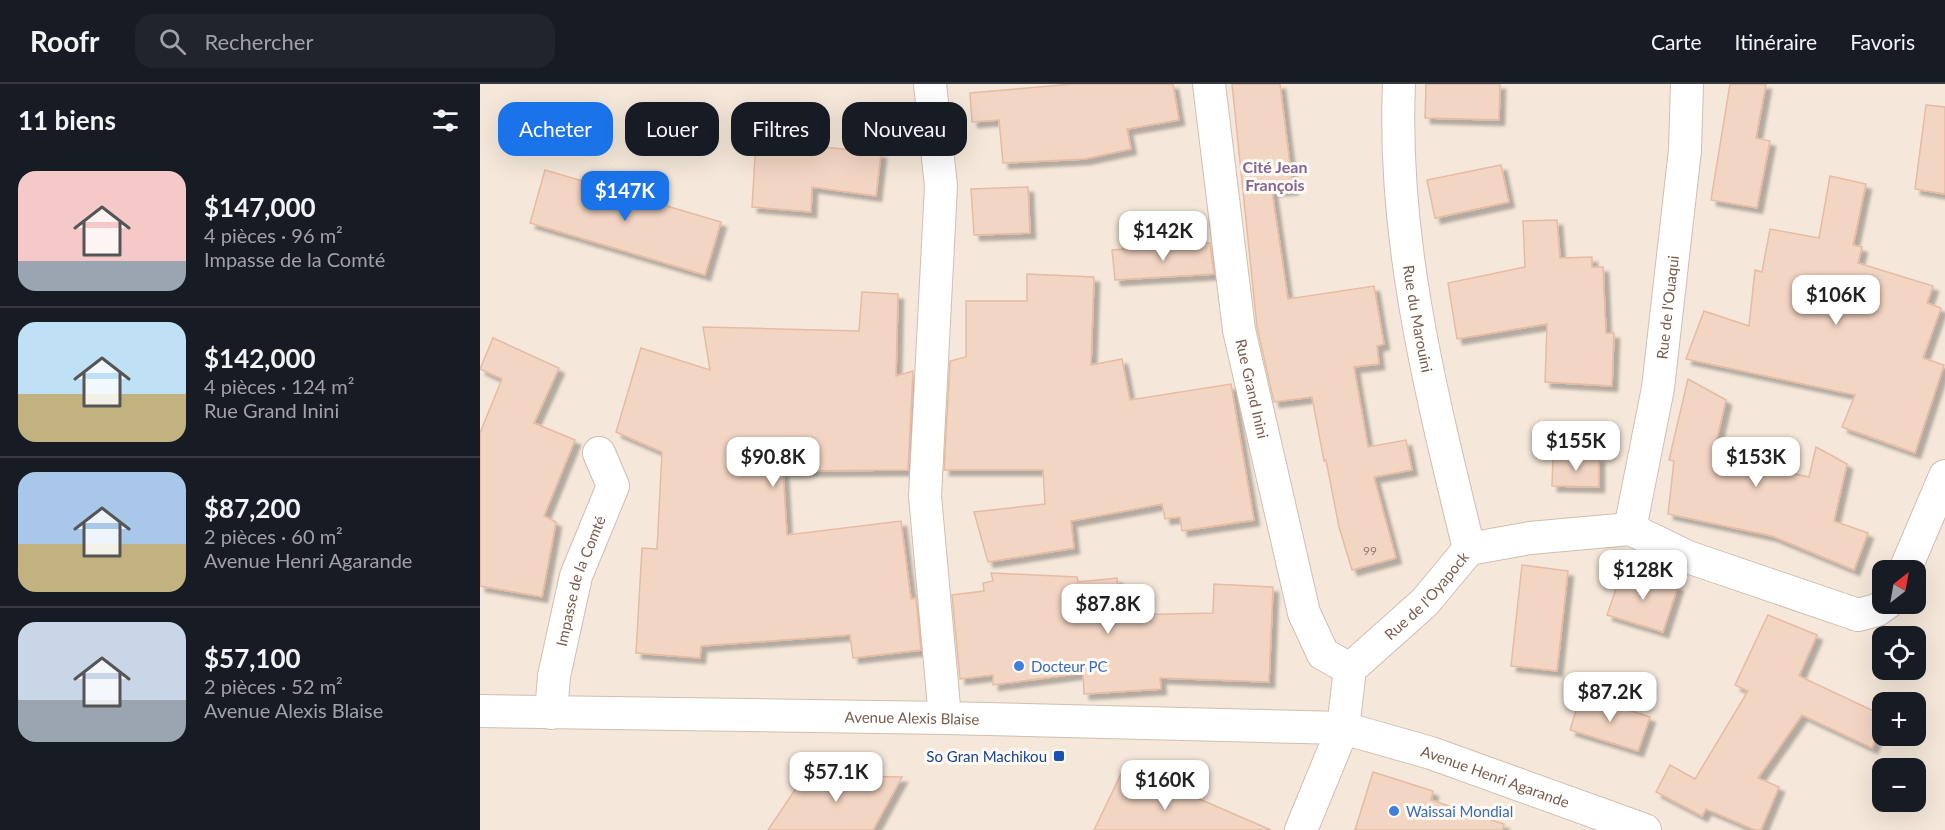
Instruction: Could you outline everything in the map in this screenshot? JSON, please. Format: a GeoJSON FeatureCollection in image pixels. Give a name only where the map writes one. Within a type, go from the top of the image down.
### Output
{"type":"FeatureCollection","features":[{"type":"Feature","properties":{"kind":"street"},"geometry":{"type":"LineString","coordinates":[[930,84],[941,186],[925,496],[945,718]]}},
{"type":"Feature","properties":{"kind":"street","name":"Rue Grand Inini"},"geometry":{"type":"LineString","coordinates":[[1209,84],[1239,330],[1304,613],[1323,654],[1350,669]]}},
{"type":"Feature","properties":{"kind":"street","name":"Rue du Marouini"},"geometry":{"type":"LineString","coordinates":[[1399,84],[1396,143],[1412,293],[1469,549]]}},
{"type":"Feature","properties":{"kind":"street","name":"Rue de l'Ouaqui"},"geometry":{"type":"LineString","coordinates":[[1630,529],[1658,388],[1684,150],[1687,84]]}},
{"type":"Feature","properties":{"kind":"street","name":"Impasse de la Comté"},"geometry":{"type":"LineString","coordinates":[[551,713],[554,676],[576,576],[613,486],[599,453]]}},
{"type":"Feature","properties":{"kind":"street"},"geometry":{"type":"LineString","coordinates":[[1909,560],[1945,476]]}},
{"type":"Feature","properties":{"kind":"street"},"geometry":{"type":"LineString","coordinates":[[1630,529],[1688,557],[1858,615],[1872,610]]}},
{"type":"Feature","properties":{"kind":"street","name":"Rue de l'Oyapock"},"geometry":{"type":"LineString","coordinates":[[1350,669],[1425,602],[1469,549],[1530,538],[1630,529]]}},
{"type":"Feature","properties":{"kind":"street"},"geometry":{"type":"LineString","coordinates":[[1301,830],[1343,728],[1350,669]]}},
{"type":"Feature","properties":{"kind":"street","name":"Avenue Alexis Blaise"},"geometry":{"type":"LineString","coordinates":[[480,711],[945,718],[1343,728]]}},
{"type":"Feature","properties":{"kind":"street","name":"Avenue Henri Agarande"},"geometry":{"type":"LineString","coordinates":[[1343,728],[1431,753],[1645,830]]}},
{"type":"Feature","properties":{"kind":"shaded area"},"geometry":{"type":"Polygon","coordinates":[[[480,84],[1945,84],[1945,830],[480,830],[480,84]]]}},
{"type":"Feature","properties":{"kind":"building"},"geometry":{"type":"Polygon","coordinates":[[[1073,84],[1173,84],[1179,120],[1127,129],[1131,149],[1085,159],[1003,163],[999,120],[972,122],[970,93],[1073,84]]]}},
{"type":"Feature","properties":{"kind":"building"},"geometry":{"type":"Polygon","coordinates":[[[1232,84],[1280,84],[1293,189],[1272,191],[1288,299],[1374,286],[1384,344],[1377,346],[1379,364],[1354,367],[1368,447],[1406,440],[1412,470],[1374,477],[1396,558],[1352,570],[1339,527],[1312,397],[1274,402],[1257,327],[1232,84]]]}},
{"type":"Feature","properties":{"kind":"building"},"geometry":{"type":"Polygon","coordinates":[[[1426,84],[1500,84],[1499,120],[1425,118],[1426,84]]]}},
{"type":"Feature","properties":{"kind":"building"},"geometry":{"type":"Polygon","coordinates":[[[1730,84],[1766,84],[1756,138],[1770,141],[1757,208],[1711,200],[1730,84]]]}},
{"type":"Feature","properties":{"kind":"building"},"geometry":{"type":"Polygon","coordinates":[[[1926,105],[1945,107],[1945,194],[1915,189],[1926,105]]]}},
{"type":"Feature","properties":{"kind":"building"},"geometry":{"type":"Polygon","coordinates":[[[830,148],[842,149],[842,156],[881,156],[876,196],[812,187],[811,212],[752,207],[755,156],[830,156],[830,148]]]}},
{"type":"Feature","properties":{"kind":"building"},"geometry":{"type":"Polygon","coordinates":[[[1501,165],[1509,202],[1435,218],[1427,180],[1501,165]]]}},
{"type":"Feature","properties":{"kind":"building"},"geometry":{"type":"Polygon","coordinates":[[[545,170],[721,222],[705,275],[530,223],[545,170]]]}},
{"type":"Feature","properties":{"kind":"building"},"geometry":{"type":"Polygon","coordinates":[[[1830,176],[1866,184],[1853,245],[1862,247],[1858,263],[1933,286],[1927,303],[1941,308],[1923,358],[1944,365],[1915,453],[1842,427],[1855,395],[1686,359],[1704,311],[1749,326],[1755,270],[1762,272],[1770,229],[1819,238],[1830,176]]]}},
{"type":"Feature","properties":{"kind":"building"},"geometry":{"type":"Polygon","coordinates":[[[1028,187],[1030,233],[974,235],[971,189],[1028,187]]]}},
{"type":"Feature","properties":{"kind":"building"},"geometry":{"type":"Polygon","coordinates":[[[1557,220],[1560,258],[1592,257],[1592,267],[1603,267],[1606,333],[1614,333],[1612,386],[1545,382],[1547,324],[1457,339],[1448,283],[1525,267],[1523,221],[1557,220]]]}},
{"type":"Feature","properties":{"kind":"building"},"geometry":{"type":"Polygon","coordinates":[[[1210,243],[1214,274],[1115,280],[1112,250],[1210,243]]]}},
{"type":"Feature","properties":{"kind":"building"},"geometry":{"type":"Polygon","coordinates":[[[1027,274],[1094,277],[1091,365],[1122,359],[1130,400],[1231,384],[1254,520],[1182,531],[1180,517],[1165,519],[1162,504],[1071,521],[1074,548],[988,562],[974,512],[1045,504],[1043,470],[944,470],[950,361],[966,357],[966,301],[1027,301],[1027,274]]]}},
{"type":"Feature","properties":{"kind":"building"},"geometry":{"type":"Polygon","coordinates":[[[862,292],[898,294],[896,376],[913,371],[908,470],[783,471],[787,535],[901,521],[911,599],[916,598],[921,650],[853,658],[850,635],[701,646],[700,658],[636,653],[642,548],[657,549],[662,452],[616,432],[641,348],[710,370],[703,327],[859,331],[862,292]]]}},
{"type":"Feature","properties":{"kind":"building"},"geometry":{"type":"Polygon","coordinates":[[[493,338],[559,368],[534,423],[575,440],[544,516],[556,522],[542,597],[480,586],[480,433],[502,379],[480,369],[493,338]]]}},
{"type":"Feature","properties":{"kind":"building"},"geometry":{"type":"Polygon","coordinates":[[[1688,379],[1726,400],[1713,455],[1809,477],[1816,447],[1847,464],[1834,521],[1868,533],[1854,570],[1772,536],[1668,514],[1674,461],[1669,460],[1688,379]]]}},
{"type":"Feature","properties":{"kind":"building"},"geometry":{"type":"Polygon","coordinates":[[[1599,457],[1599,487],[1552,486],[1553,458],[1599,457]]]}},
{"type":"Feature","properties":{"kind":"building"},"geometry":{"type":"Polygon","coordinates":[[[1522,565],[1568,571],[1557,671],[1511,666],[1522,565]]]}},
{"type":"Feature","properties":{"kind":"building"},"geometry":{"type":"Polygon","coordinates":[[[1623,569],[1678,586],[1663,632],[1607,615],[1623,569]]]}},
{"type":"Feature","properties":{"kind":"building"},"geometry":{"type":"Polygon","coordinates":[[[991,573],[1077,577],[1078,582],[1117,578],[1121,615],[1213,613],[1214,584],[1273,587],[1269,682],[1160,678],[1161,689],[1084,694],[1083,673],[993,685],[993,675],[960,679],[952,595],[984,591],[983,583],[993,581],[991,573]]]}},
{"type":"Feature","properties":{"kind":"building"},"geometry":{"type":"Polygon","coordinates":[[[1768,615],[1817,635],[1799,676],[1872,710],[1872,748],[1802,715],[1758,778],[1779,787],[1761,830],[1755,830],[1706,809],[1702,816],[1656,792],[1670,765],[1695,779],[1748,691],[1735,685],[1768,615]]]}},
{"type":"Feature","properties":{"kind":"building"},"geometry":{"type":"Polygon","coordinates":[[[1581,695],[1650,717],[1638,751],[1570,730],[1581,695]]]}},
{"type":"Feature","properties":{"kind":"building","name":"Waissai Mondial"},"geometry":{"type":"Polygon","coordinates":[[[1373,772],[1433,791],[1431,800],[1504,824],[1503,830],[1355,830],[1373,772]]]}},
{"type":"Feature","properties":{"kind":"building"},"geometry":{"type":"Polygon","coordinates":[[[1121,774],[1164,792],[1167,785],[1271,830],[1094,830],[1121,774]]]}},
{"type":"Feature","properties":{"kind":"building"},"geometry":{"type":"Polygon","coordinates":[[[805,775],[902,777],[873,830],[768,830],[805,775]]]}},
{"type":"Feature","properties":{"kind":"place","name":"Docteur PC"},"geometry":{"type":"Point","coordinates":[1019,666]}},
{"type":"Feature","properties":{"kind":"place","name":"So Gran Machikou"},"geometry":{"type":"Point","coordinates":[1059,756]}},
{"type":"Feature","properties":{"kind":"place","name":"Waissai Mondial"},"geometry":{"type":"Point","coordinates":[1394,811]}},
{"type":"Feature","properties":{"kind":"district","name":"Cité Jean François"},"geometry":{"type":"Point","coordinates":[1275,175]}}]}
